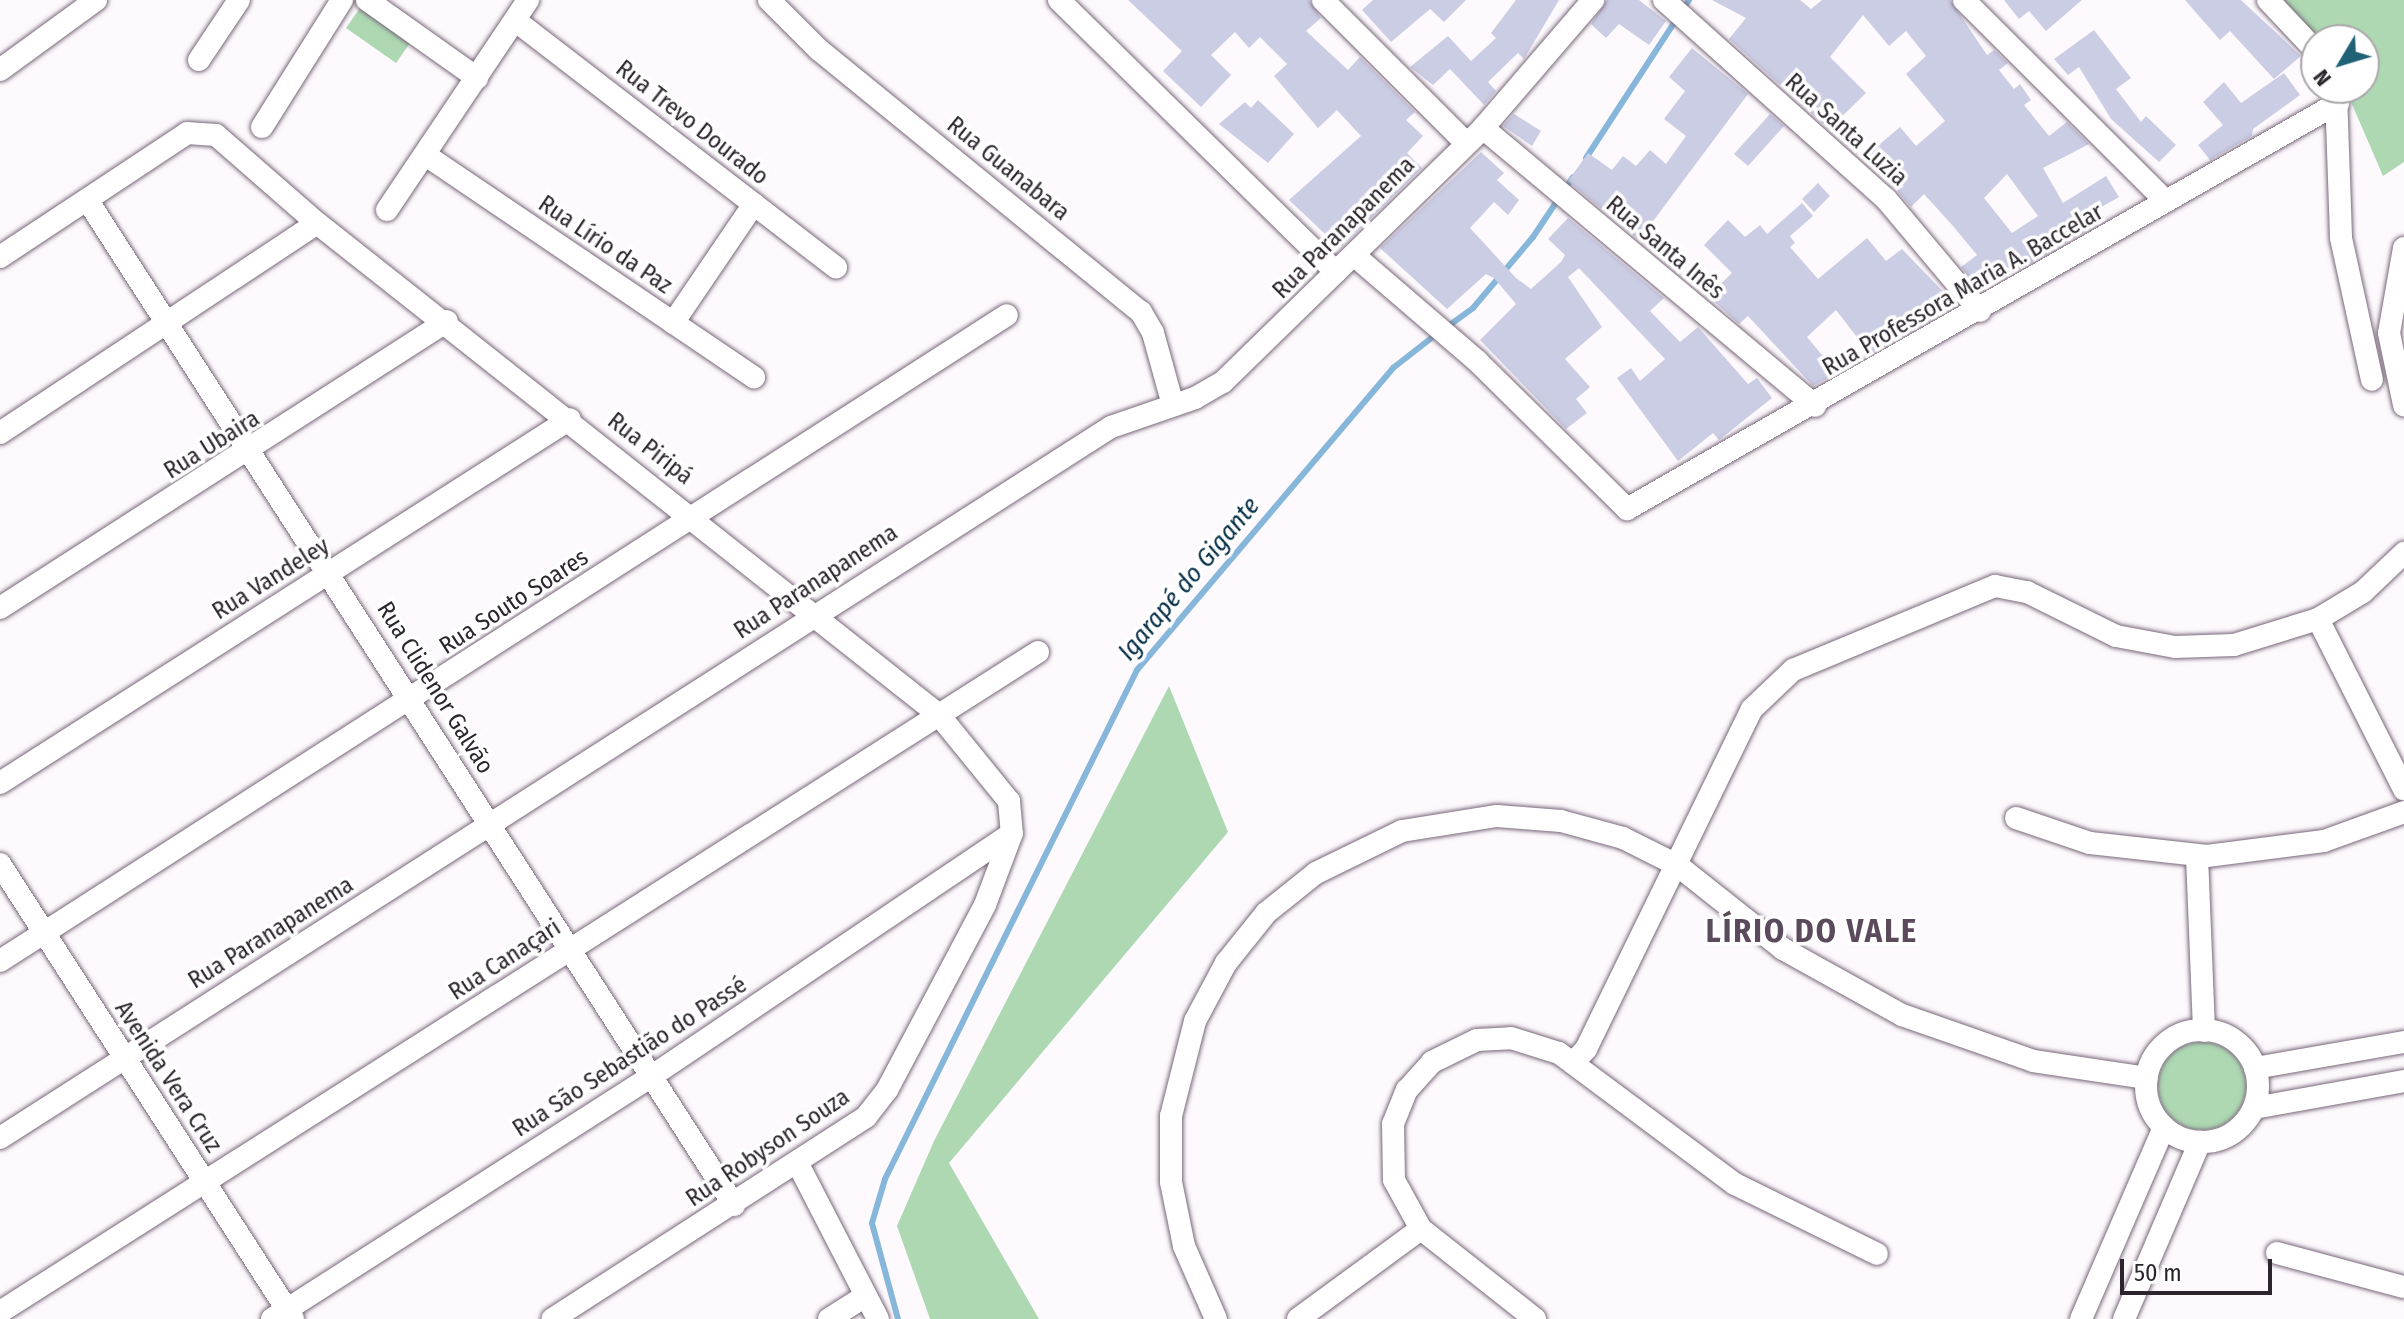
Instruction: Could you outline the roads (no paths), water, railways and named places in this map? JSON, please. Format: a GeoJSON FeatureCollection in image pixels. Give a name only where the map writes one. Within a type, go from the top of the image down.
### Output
{"type":"FeatureCollection","features":[{"type":"Feature","properties":{"kind":"street"},"geometry":{"type":"LineString","coordinates":[[0,70],[96,0]]}},
{"type":"Feature","properties":{"kind":"street"},"geometry":{"type":"LineString","coordinates":[[199,60],[239,0]]}},
{"type":"Feature","properties":{"kind":"street"},"geometry":{"type":"LineString","coordinates":[[262,127],[342,0]]}},
{"type":"Feature","properties":{"kind":"street"},"geometry":{"type":"LineString","coordinates":[[367,0],[477,78]]}},
{"type":"Feature","properties":{"kind":"street"},"geometry":{"type":"LineString","coordinates":[[387,210],[427,156],[528,0]]}},
{"type":"Feature","properties":{"kind":"street","name":"Rua Guanabara"},"geometry":{"type":"LineString","coordinates":[[769,0],[818,49],[1141,312],[1153,333],[1173,405]]}},
{"type":"Feature","properties":{"kind":"street"},"geometry":{"type":"LineString","coordinates":[[1059,0],[1336,272]]}},
{"type":"Feature","properties":{"kind":"street","name":"Rua Paranapanema"},"geometry":{"type":"LineString","coordinates":[[0,1138],[814,613],[1111,427],[1195,398],[1240,368],[1474,136],[1593,0]]}},
{"type":"Feature","properties":{"kind":"street"},"geometry":{"type":"LineString","coordinates":[[1964,0],[2166,201]]}},
{"type":"Feature","properties":{"kind":"street"},"geometry":{"type":"LineString","coordinates":[[2268,0],[2300,34]]}},
{"type":"Feature","properties":{"kind":"street","name":"Rua Santa Inês"},"geometry":{"type":"LineString","coordinates":[[1332,3],[1474,136],[1583,213],[1815,406]]}},
{"type":"Feature","properties":{"kind":"street","name":"Rua Santa Luzia"},"geometry":{"type":"LineString","coordinates":[[1671,6],[1886,199],[1980,311]]}},
{"type":"Feature","properties":{"kind":"street","name":"Rua Trevo Dourado"},"geometry":{"type":"LineString","coordinates":[[516,21],[836,267]]}},
{"type":"Feature","properties":{"kind":"street","name":"Rua Professora Maria A. Baccelar"},"geometry":{"type":"LineString","coordinates":[[1355,256],[1457,343],[1612,501],[1627,509],[1980,311],[2322,104]]}},
{"type":"Feature","properties":{"kind":"street"},"geometry":{"type":"LineString","coordinates":[[2337,104],[2341,238],[2372,380]]}},
{"type":"Feature","properties":{"kind":"street","name":"Rua Piripá"},"geometry":{"type":"LineString","coordinates":[[88,201],[187,133],[216,135],[317,223],[694,516],[939,715],[1009,801],[1012,833]]}},
{"type":"Feature","properties":{"kind":"street","name":"Rua Lírio da Paz"},"geometry":{"type":"LineString","coordinates":[[427,156],[754,377]]}},
{"type":"Feature","properties":{"kind":"street"},"geometry":{"type":"LineString","coordinates":[[0,257],[88,201]]}},
{"type":"Feature","properties":{"kind":"street","name":"Rua Clidenor Galvão"},"geometry":{"type":"LineString","coordinates":[[88,201],[412,698],[734,1205]]}},
{"type":"Feature","properties":{"kind":"street"},"geometry":{"type":"LineString","coordinates":[[673,323],[754,204]]}},
{"type":"Feature","properties":{"kind":"street"},"geometry":{"type":"LineString","coordinates":[[0,433],[317,223]]}},
{"type":"Feature","properties":{"kind":"street"},"geometry":{"type":"LineString","coordinates":[[2404,248],[2389,333],[2404,405]]}},
{"type":"Feature","properties":{"kind":"street","name":"Rua Souto Soares"},"geometry":{"type":"LineString","coordinates":[[0,961],[1007,315]]}},
{"type":"Feature","properties":{"kind":"street","name":"Rua Ubaira"},"geometry":{"type":"LineString","coordinates":[[0,608],[251,452],[447,321]]}},
{"type":"Feature","properties":{"kind":"street","name":"Rua Vandeley"},"geometry":{"type":"LineString","coordinates":[[0,783],[570,419]]}},
{"type":"Feature","properties":{"kind":"street"},"geometry":{"type":"LineString","coordinates":[[1573,1063],[1677,865],[1752,709],[1772,686],[1793,670],[1976,590],[2016,588],[2088,626],[2175,647],[2248,642],[2318,619],[2363,592],[2404,553]]}},
{"type":"Feature","properties":{"kind":"street"},"geometry":{"type":"LineString","coordinates":[[2318,619],[2404,789]]}},
{"type":"Feature","properties":{"kind":"street","name":"Rua Canaçari"},"geometry":{"type":"LineString","coordinates":[[0,1312],[1038,652]]}},
{"type":"Feature","properties":{"kind":"street"},"geometry":{"type":"LineString","coordinates":[[2016,818],[2090,843],[2197,856],[2285,850],[2404,812]]}},
{"type":"Feature","properties":{"kind":"street"},"geometry":{"type":"LineString","coordinates":[[1216,1319],[1176,1214],[1171,1116],[1199,1011],[1226,963],[1266,913],[1316,873],[1362,847],[1465,818],[1561,821],[1623,838],[1677,865],[1783,949],[1902,1015],[2033,1061],[2147,1078]]}},
{"type":"Feature","properties":{"kind":"street","name":"Rua São Sebastião do Passé"},"geometry":{"type":"LineString","coordinates":[[284,1316],[652,1076],[1012,833]]}},
{"type":"Feature","properties":{"kind":"street","name":"Rua Robyson Souza"},"geometry":{"type":"LineString","coordinates":[[553,1319],[798,1164],[866,1117],[887,1090],[985,905],[1012,833]]}},
{"type":"Feature","properties":{"kind":"street"},"geometry":{"type":"LineString","coordinates":[[2197,856],[2204,1031]]}},
{"type":"Feature","properties":{"kind":"street","name":"Avenida Vera Cruz"},"geometry":{"type":"LineString","coordinates":[[0,864],[205,1183],[284,1316]]}},
{"type":"Feature","properties":{"kind":"street"},"geometry":{"type":"LineString","coordinates":[[2204,1031],[2235,1041],[2255,1068],[2254,1108],[2238,1130],[2200,1142],[2164,1127],[2149,1104],[2147,1078],[2166,1043],[2204,1031]]}},
{"type":"Feature","properties":{"kind":"street"},"geometry":{"type":"LineString","coordinates":[[1535,1319],[1421,1229],[1400,1197],[1390,1161],[1395,1115],[1418,1075],[1446,1053],[1494,1038],[1528,1041],[1573,1063],[1651,1127],[1735,1184],[1877,1254]]}},
{"type":"Feature","properties":{"kind":"street"},"geometry":{"type":"LineString","coordinates":[[2255,1068],[2404,1042]]}},
{"type":"Feature","properties":{"kind":"street"},"geometry":{"type":"LineString","coordinates":[[2254,1108],[2404,1081]]}},
{"type":"Feature","properties":{"kind":"street"},"geometry":{"type":"LineString","coordinates":[[2081,1319],[2164,1127]]}},
{"type":"Feature","properties":{"kind":"street"},"geometry":{"type":"LineString","coordinates":[[2124,1319],[2200,1142]]}},
{"type":"Feature","properties":{"kind":"street"},"geometry":{"type":"LineString","coordinates":[[798,1164],[878,1319]]}},
{"type":"Feature","properties":{"kind":"street"},"geometry":{"type":"LineString","coordinates":[[1298,1319],[1421,1229]]}},
{"type":"Feature","properties":{"kind":"street"},"geometry":{"type":"LineString","coordinates":[[2277,1253],[2404,1287]]}},
{"type":"Feature","properties":{"kind":"street"},"geometry":{"type":"LineString","coordinates":[[829,1319],[864,1297]]}},
{"type":"Feature","properties":{"kind":"waterway","name":"Igarapé do Gigante"},"geometry":{"type":"LineString","coordinates":[[1586,158],[1689,0]]}},
{"type":"Feature","properties":{"kind":"waterway","name":"Igarapé do Gigante"},"geometry":{"type":"LineString","coordinates":[[1447,327],[1473,308],[1533,237],[1573,177]]}},
{"type":"Feature","properties":{"kind":"waterway","name":"Igarapé do Gigante"},"geometry":{"type":"LineString","coordinates":[[898,1319],[872,1223],[885,1179],[1137,670],[1393,368],[1438,333]]}},
{"type":"Feature","properties":{"kind":"district","name":"LÍRIO DO VALE"},"geometry":{"type":"Point","coordinates":[1812,931]}}]}
